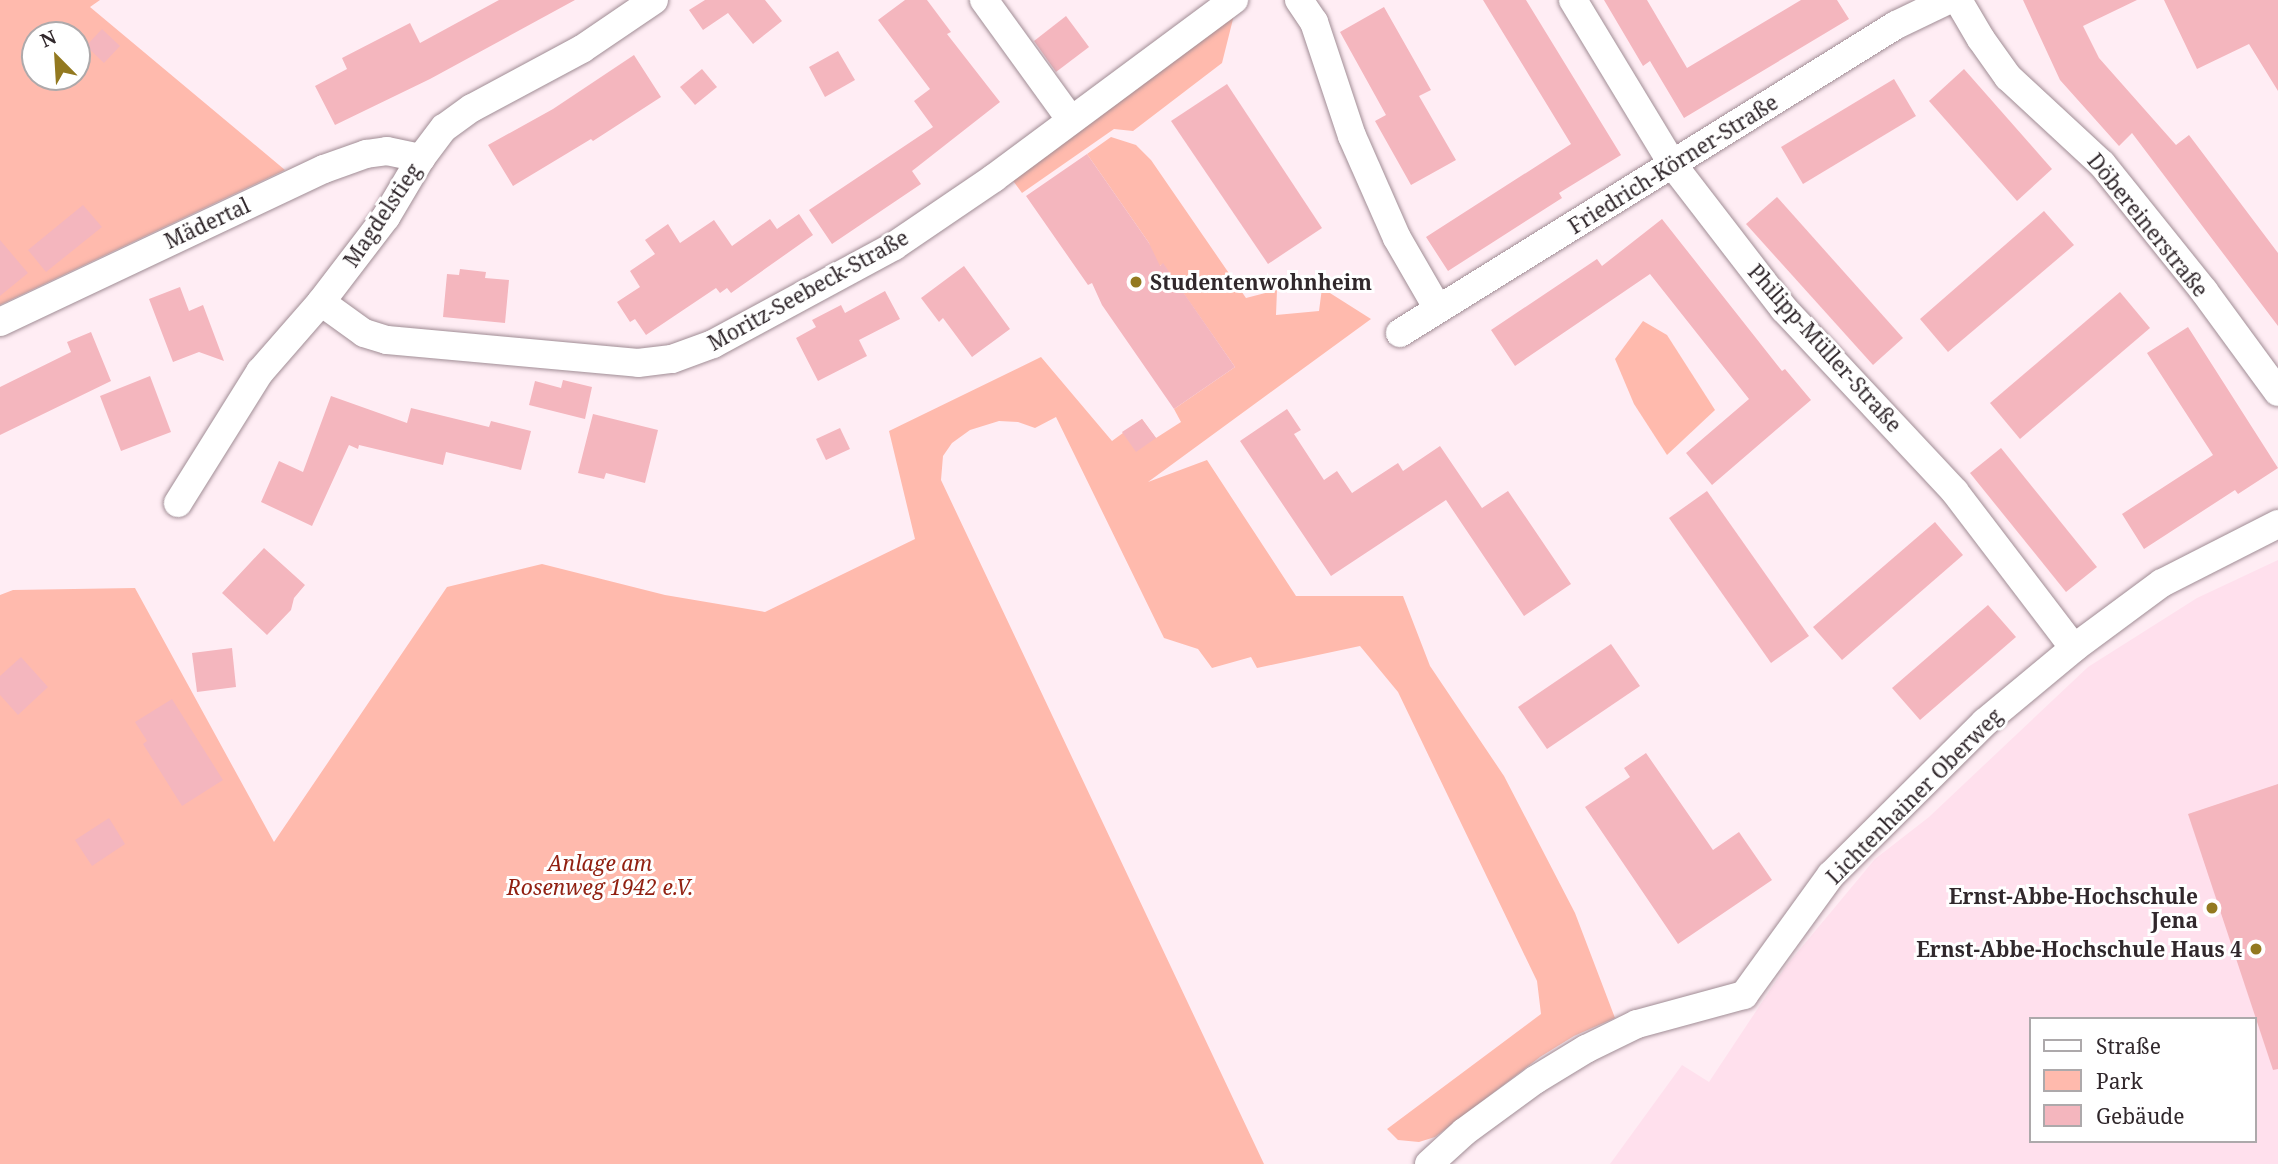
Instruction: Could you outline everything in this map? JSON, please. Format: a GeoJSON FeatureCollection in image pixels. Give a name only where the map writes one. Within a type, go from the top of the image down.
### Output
{"type":"FeatureCollection","features":[{"type":"Feature","properties":{"kind":"street","name":"Magdelstieg"},"geometry":{"type":"LineString","coordinates":[[178,503],[260,372],[321,303],[386,217],[421,158],[444,128],[472,108],[582,49],[654,0]]}},
{"type":"Feature","properties":{"kind":"street"},"geometry":{"type":"LineString","coordinates":[[984,0],[1071,120]]}},
{"type":"Feature","properties":{"kind":"street","name":"Moritz-Seebeck-Straße"},"geometry":{"type":"LineString","coordinates":[[321,303],[364,333],[387,340],[638,363],[672,359],[713,344],[894,246],[994,178],[1234,0]]}},
{"type":"Feature","properties":{"kind":"street"},"geometry":{"type":"LineString","coordinates":[[1299,0],[1314,22],[1352,136],[1397,238],[1438,309]]}},
{"type":"Feature","properties":{"kind":"street","name":"Philipp-Müller-Straße"},"geometry":{"type":"LineString","coordinates":[[1573,0],[1673,164],[1784,309],[1955,492],[2074,648]]}},
{"type":"Feature","properties":{"kind":"street","name":"Friedrich-Körner-Straße"},"geometry":{"type":"LineString","coordinates":[[1400,333],[1896,25],[1948,0]]}},
{"type":"Feature","properties":{"kind":"street","name":"Döbereinerstraße"},"geometry":{"type":"LineString","coordinates":[[1958,0],[2008,77],[2102,164],[2204,291],[2278,392]]}},
{"type":"Feature","properties":{"kind":"street","name":"Mädertal"},"geometry":{"type":"LineString","coordinates":[[0,322],[324,169],[366,154],[387,151],[421,158]]}},
{"type":"Feature","properties":{"kind":"street","name":"Lichtenhainer Oberweg"},"geometry":{"type":"LineString","coordinates":[[1429,1164],[1535,1080],[1586,1049],[1637,1024],[1744,995],[1831,875],[1984,722],[2074,648],[2162,583],[2278,524]]}},
{"type":"Feature","properties":{"kind":"shaded area"},"geometry":{"type":"Polygon","coordinates":[[[2278,560],[2278,1164],[1610,1164],[1682,1065],[1709,1082],[1786,966],[1875,859],[1929,817],[2088,667],[2197,598],[2278,560]]]}},
{"type":"Feature","properties":{"kind":"green space"},"geometry":{"type":"Polygon","coordinates":[[[0,0],[100,0],[90,7],[285,170],[0,305],[0,0]]]}},
{"type":"Feature","properties":{"kind":"green space"},"geometry":{"type":"Polygon","coordinates":[[[1235,11],[1222,63],[1133,131],[1114,129],[1022,193],[1011,178],[1235,11]]]}},
{"type":"Feature","properties":{"kind":"green space","name":"Anlage am Rosenweg 1942 e.V."},"geometry":{"type":"Polygon","coordinates":[[[1111,137],[1136,145],[1151,160],[1246,298],[1277,290],[1276,315],[1319,311],[1322,288],[1371,319],[1148,482],[1207,460],[1296,596],[1403,596],[1430,666],[1504,776],[1575,913],[1615,1018],[1574,1036],[1540,1057],[1435,1137],[1419,1142],[1398,1140],[1387,1129],[1541,1014],[1537,981],[1398,692],[1360,646],[1257,668],[1251,657],[1212,668],[1198,649],[1164,638],[1056,417],[1035,428],[1018,422],[999,421],[970,430],[952,443],[943,456],[941,480],[1264,1164],[0,1164],[0,595],[13,590],[135,588],[274,842],[447,587],[542,564],[665,595],[765,612],[915,539],[889,431],[1041,357],[1112,441],[1142,419],[1156,438],[1181,422],[1174,409],[1235,367],[1163,264],[1155,269],[1149,243],[1087,154],[1111,137]]]}},
{"type":"Feature","properties":{"kind":"green space"},"geometry":{"type":"Polygon","coordinates":[[[1643,321],[1667,335],[1715,410],[1667,455],[1634,404],[1615,359],[1643,321]]]}},
{"type":"Feature","properties":{"kind":"building"},"geometry":{"type":"Polygon","coordinates":[[[499,0],[575,0],[430,79],[335,125],[315,86],[347,69],[342,58],[410,23],[420,43],[499,0]]]}},
{"type":"Feature","properties":{"kind":"building"},"geometry":{"type":"Polygon","coordinates":[[[705,0],[765,0],[782,21],[753,44],[728,13],[703,30],[689,10],[705,0]]]}},
{"type":"Feature","properties":{"kind":"building"},"geometry":{"type":"Polygon","coordinates":[[[905,0],[927,0],[951,32],[947,34],[1000,102],[912,171],[921,184],[832,244],[809,210],[933,127],[914,101],[930,89],[878,20],[905,0]]]}},
{"type":"Feature","properties":{"kind":"building"},"geometry":{"type":"Polygon","coordinates":[[[1483,0],[1526,0],[1621,155],[1559,193],[1562,198],[1448,271],[1426,237],[1571,144],[1483,0]]]}},
{"type":"Feature","properties":{"kind":"building"},"geometry":{"type":"Polygon","coordinates":[[[1604,0],[1647,0],[1687,68],[1801,0],[1837,0],[1849,19],[1684,118],[1650,61],[1643,66],[1604,0]]]}},
{"type":"Feature","properties":{"kind":"building"},"geometry":{"type":"Polygon","coordinates":[[[2023,0],[2137,0],[2083,26],[2099,58],[2176,145],[2189,135],[2278,253],[2278,326],[2132,133],[2119,146],[2060,80],[2023,0]]]}},
{"type":"Feature","properties":{"kind":"building"},"geometry":{"type":"Polygon","coordinates":[[[2164,0],[2278,0],[2278,91],[2249,44],[2197,69],[2164,0]]]}},
{"type":"Feature","properties":{"kind":"building"},"geometry":{"type":"Polygon","coordinates":[[[1384,7],[1431,90],[1419,96],[1456,160],[1411,185],[1375,121],[1386,115],[1340,32],[1384,7]]]}},
{"type":"Feature","properties":{"kind":"building"},"geometry":{"type":"Polygon","coordinates":[[[1066,16],[1089,47],[1056,72],[1034,41],[1066,16]]]}},
{"type":"Feature","properties":{"kind":"building"},"geometry":{"type":"Polygon","coordinates":[[[102,29],[120,46],[104,63],[91,51],[91,41],[102,29]]]}},
{"type":"Feature","properties":{"kind":"building"},"geometry":{"type":"Polygon","coordinates":[[[838,51],[855,80],[825,97],[809,67],[838,51]]]}},
{"type":"Feature","properties":{"kind":"building"},"geometry":{"type":"Polygon","coordinates":[[[634,55],[661,97],[593,141],[591,139],[513,186],[488,145],[553,109],[634,55]]]}},
{"type":"Feature","properties":{"kind":"building"},"geometry":{"type":"Polygon","coordinates":[[[702,69],[717,87],[695,105],[680,87],[702,69]]]}},
{"type":"Feature","properties":{"kind":"building"},"geometry":{"type":"Polygon","coordinates":[[[1964,69],[2052,169],[2017,201],[1929,101],[1964,69]]]}},
{"type":"Feature","properties":{"kind":"building"},"geometry":{"type":"Polygon","coordinates":[[[1894,79],[1916,116],[1803,184],[1781,147],[1894,79]]]}},
{"type":"Feature","properties":{"kind":"building","name":"Studentenwohnheim"},"geometry":{"type":"Polygon","coordinates":[[[1227,84],[1322,228],[1268,264],[1171,121],[1227,84]]]}},
{"type":"Feature","properties":{"kind":"building","name":"Studentenwohnheim"},"geometry":{"type":"Polygon","coordinates":[[[1087,154],[1149,243],[1160,266],[1163,263],[1235,367],[1174,409],[1102,305],[1092,283],[1088,285],[1026,196],[1087,154]]]}},
{"type":"Feature","properties":{"kind":"building"},"geometry":{"type":"Polygon","coordinates":[[[1777,197],[1903,338],[1873,365],[1746,224],[1777,197]]]}},
{"type":"Feature","properties":{"kind":"building"},"geometry":{"type":"Polygon","coordinates":[[[83,205],[102,227],[46,272],[28,250],[83,205]]]}},
{"type":"Feature","properties":{"kind":"building"},"geometry":{"type":"Polygon","coordinates":[[[2044,211],[2074,245],[1948,352],[1920,319],[2044,211]]]}},
{"type":"Feature","properties":{"kind":"building"},"geometry":{"type":"Polygon","coordinates":[[[799,214],[813,235],[731,293],[727,288],[720,293],[716,288],[646,335],[635,319],[630,322],[617,302],[640,287],[630,271],[655,254],[645,240],[668,224],[680,243],[714,220],[732,246],[770,219],[777,229],[799,214]]]}},
{"type":"Feature","properties":{"kind":"building"},"geometry":{"type":"Polygon","coordinates":[[[1662,219],[1782,371],[1785,369],[1811,400],[1712,485],[1686,453],[1749,399],[1650,274],[1515,366],[1491,330],[1597,259],[1602,266],[1662,219]]]}},
{"type":"Feature","properties":{"kind":"building"},"geometry":{"type":"Polygon","coordinates":[[[0,240],[28,273],[0,296],[0,240]]]}},
{"type":"Feature","properties":{"kind":"building"},"geometry":{"type":"Polygon","coordinates":[[[964,266],[1010,329],[972,357],[943,318],[939,322],[921,298],[964,266]]]}},
{"type":"Feature","properties":{"kind":"building"},"geometry":{"type":"Polygon","coordinates":[[[460,269],[486,272],[485,278],[509,280],[505,323],[443,317],[447,274],[459,275],[460,269]]]}},
{"type":"Feature","properties":{"kind":"building"},"geometry":{"type":"Polygon","coordinates":[[[180,287],[189,311],[203,305],[224,361],[199,352],[173,362],[149,299],[180,287]]]}},
{"type":"Feature","properties":{"kind":"building"},"geometry":{"type":"Polygon","coordinates":[[[885,291],[900,319],[859,340],[867,356],[818,381],[796,338],[816,327],[812,320],[841,305],[845,313],[885,291]]]}},
{"type":"Feature","properties":{"kind":"building"},"geometry":{"type":"Polygon","coordinates":[[[2120,292],[2150,328],[2020,439],[1990,403],[2120,292]]]}},
{"type":"Feature","properties":{"kind":"building"},"geometry":{"type":"Polygon","coordinates":[[[2188,327],[2278,468],[2238,494],[2235,490],[2144,549],[2122,514],[2213,455],[2147,353],[2188,327]]]}},
{"type":"Feature","properties":{"kind":"building"},"geometry":{"type":"Polygon","coordinates":[[[91,332],[111,381],[0,435],[0,387],[71,352],[67,342],[91,332]]]}},
{"type":"Feature","properties":{"kind":"building"},"geometry":{"type":"Polygon","coordinates":[[[150,376],[171,432],[121,451],[100,396],[150,376]]]}},
{"type":"Feature","properties":{"kind":"building"},"geometry":{"type":"Polygon","coordinates":[[[563,380],[592,387],[585,419],[529,405],[535,381],[561,388],[563,380]]]}},
{"type":"Feature","properties":{"kind":"building"},"geometry":{"type":"Polygon","coordinates":[[[331,396],[407,423],[411,408],[489,427],[491,421],[531,431],[521,470],[446,452],[443,465],[349,445],[312,526],[261,502],[279,461],[303,472],[331,396]]]}},
{"type":"Feature","properties":{"kind":"building"},"geometry":{"type":"Polygon","coordinates":[[[1287,409],[1301,430],[1294,434],[1324,480],[1337,471],[1352,493],[1398,463],[1403,471],[1440,446],[1482,508],[1508,491],[1571,584],[1524,616],[1446,500],[1331,576],[1240,441],[1287,409]]]}},
{"type":"Feature","properties":{"kind":"building"},"geometry":{"type":"Polygon","coordinates":[[[593,414],[658,430],[645,483],[606,473],[604,479],[578,473],[593,414]]]}},
{"type":"Feature","properties":{"kind":"building"},"geometry":{"type":"Polygon","coordinates":[[[1142,419],[1156,438],[1136,452],[1122,432],[1142,419]]]}},
{"type":"Feature","properties":{"kind":"building"},"geometry":{"type":"Polygon","coordinates":[[[840,428],[850,449],[826,460],[816,439],[840,428]]]}},
{"type":"Feature","properties":{"kind":"building"},"geometry":{"type":"Polygon","coordinates":[[[2001,448],[2097,567],[2066,592],[1970,473],[2001,448]]]}},
{"type":"Feature","properties":{"kind":"building"},"geometry":{"type":"Polygon","coordinates":[[[1707,491],[1809,636],[1771,663],[1669,518],[1707,491]]]}},
{"type":"Feature","properties":{"kind":"building"},"geometry":{"type":"Polygon","coordinates":[[[1935,522],[1963,555],[1842,660],[1813,627],[1935,522]]]}},
{"type":"Feature","properties":{"kind":"building"},"geometry":{"type":"Polygon","coordinates":[[[264,548],[305,585],[294,598],[291,610],[267,635],[222,593],[264,548]]]}},
{"type":"Feature","properties":{"kind":"building"},"geometry":{"type":"Polygon","coordinates":[[[1988,605],[2016,637],[1920,720],[1892,688],[1988,605]]]}},
{"type":"Feature","properties":{"kind":"building"},"geometry":{"type":"Polygon","coordinates":[[[1611,644],[1640,686],[1547,749],[1518,707],[1611,644]]]}},
{"type":"Feature","properties":{"kind":"building"},"geometry":{"type":"Polygon","coordinates":[[[232,648],[236,687],[197,692],[192,653],[232,648]]]}},
{"type":"Feature","properties":{"kind":"building"},"geometry":{"type":"Polygon","coordinates":[[[21,657],[48,687],[18,715],[0,695],[0,676],[21,657]]]}},
{"type":"Feature","properties":{"kind":"building"},"geometry":{"type":"Polygon","coordinates":[[[172,699],[223,780],[182,806],[143,744],[147,741],[135,722],[172,699]]]}},
{"type":"Feature","properties":{"kind":"building"},"geometry":{"type":"Polygon","coordinates":[[[1646,753],[1713,850],[1739,832],[1772,880],[1678,944],[1585,807],[1630,777],[1624,768],[1646,753]]]}},
{"type":"Feature","properties":{"kind":"building","name":"Ernst-Abbe-Hochschule Haus 4"},"geometry":{"type":"Polygon","coordinates":[[[2278,784],[2278,1069],[2273,1070],[2188,814],[2278,784]]]}},
{"type":"Feature","properties":{"kind":"building"},"geometry":{"type":"Polygon","coordinates":[[[109,818],[125,844],[92,866],[75,840],[109,818]]]}},
{"type":"Feature","properties":{"kind":"place","name":"Studentenwohnheim"},"geometry":{"type":"Point","coordinates":[1136,282]}},
{"type":"Feature","properties":{"kind":"place","name":"Ernst-Abbe-Hochschule Jena"},"geometry":{"type":"Point","coordinates":[2212,908]}},
{"type":"Feature","properties":{"kind":"place","name":"Ernst-Abbe-Hochschule Haus 4"},"geometry":{"type":"Point","coordinates":[2256,949]}}]}
